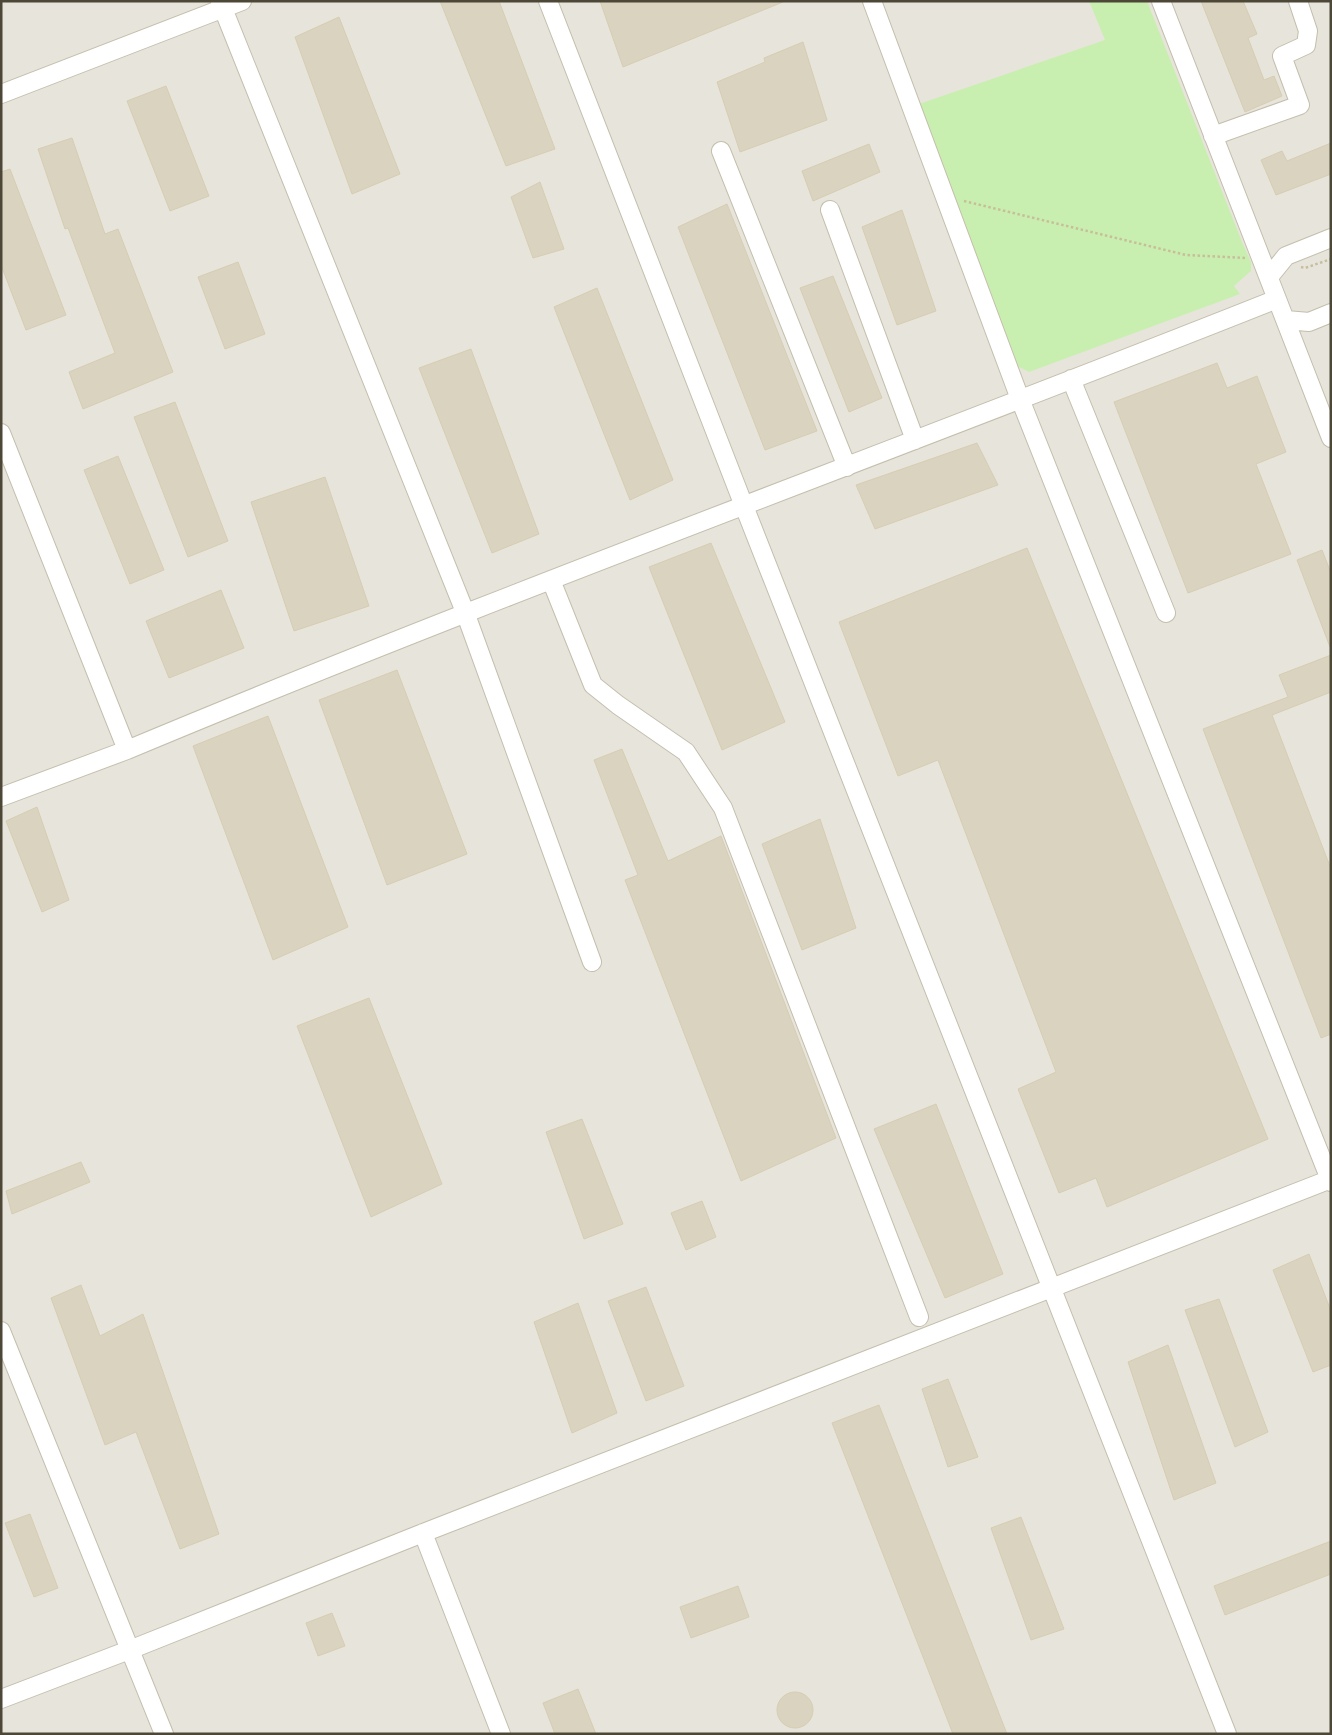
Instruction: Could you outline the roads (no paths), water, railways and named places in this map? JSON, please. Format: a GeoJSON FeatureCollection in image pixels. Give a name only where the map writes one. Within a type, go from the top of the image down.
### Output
{"type":"FeatureCollection","features":[{"type":"Feature","properties":{"kind":"lane"},"geometry":{"type":"LineString","coordinates":[[1,94],[221,5],[242,1]]}},
{"type":"Feature","properties":{"kind":"lane"},"geometry":{"type":"LineString","coordinates":[[548,1],[744,506],[1227,1734]]}},
{"type":"Feature","properties":{"kind":"lane"},"geometry":{"type":"LineString","coordinates":[[1,1699],[1330,1181],[1020,399],[872,1]]}},
{"type":"Feature","properties":{"kind":"lane"},"geometry":{"type":"LineString","coordinates":[[1162,1],[1262,259],[1273,272],[1277,299],[1331,438]]}},
{"type":"Feature","properties":{"kind":"lane"},"geometry":{"type":"LineString","coordinates":[[1213,136],[1300,105],[1282,56],[1306,45],[1308,31],[1298,1]]}},
{"type":"Feature","properties":{"kind":"lane"},"geometry":{"type":"LineString","coordinates":[[221,5],[465,612],[592,962]]}},
{"type":"Feature","properties":{"kind":"lane"},"geometry":{"type":"LineString","coordinates":[[721,151],[847,467]]}},
{"type":"Feature","properties":{"kind":"lane"},"geometry":{"type":"LineString","coordinates":[[830,210],[915,440]]}},
{"type":"Feature","properties":{"kind":"lane"},"geometry":{"type":"LineString","coordinates":[[1273,272],[1286,256],[1331,238]]}},
{"type":"Feature","properties":{"kind":"lane"},"geometry":{"type":"LineString","coordinates":[[1,797],[127,750],[465,612],[847,467],[1277,299]]}},
{"type":"Feature","properties":{"kind":"lane"},"geometry":{"type":"LineString","coordinates":[[1286,320],[1309,322],[1331,314]]}},
{"type":"Feature","properties":{"kind":"lane"},"geometry":{"type":"LineString","coordinates":[[1071,379],[1166,613]]}},
{"type":"Feature","properties":{"kind":"lane"},"geometry":{"type":"LineString","coordinates":[[1,433],[127,750]]}},
{"type":"Feature","properties":{"kind":"lane"},"geometry":{"type":"LineString","coordinates":[[551,580],[593,685],[618,705],[686,752],[723,808],[919,1317]]}},
{"type":"Feature","properties":{"kind":"lane"},"geometry":{"type":"LineString","coordinates":[[1,1331],[164,1734]]}},
{"type":"Feature","properties":{"kind":"lane"},"geometry":{"type":"LineString","coordinates":[[423,1533],[501,1734]]}}]}
